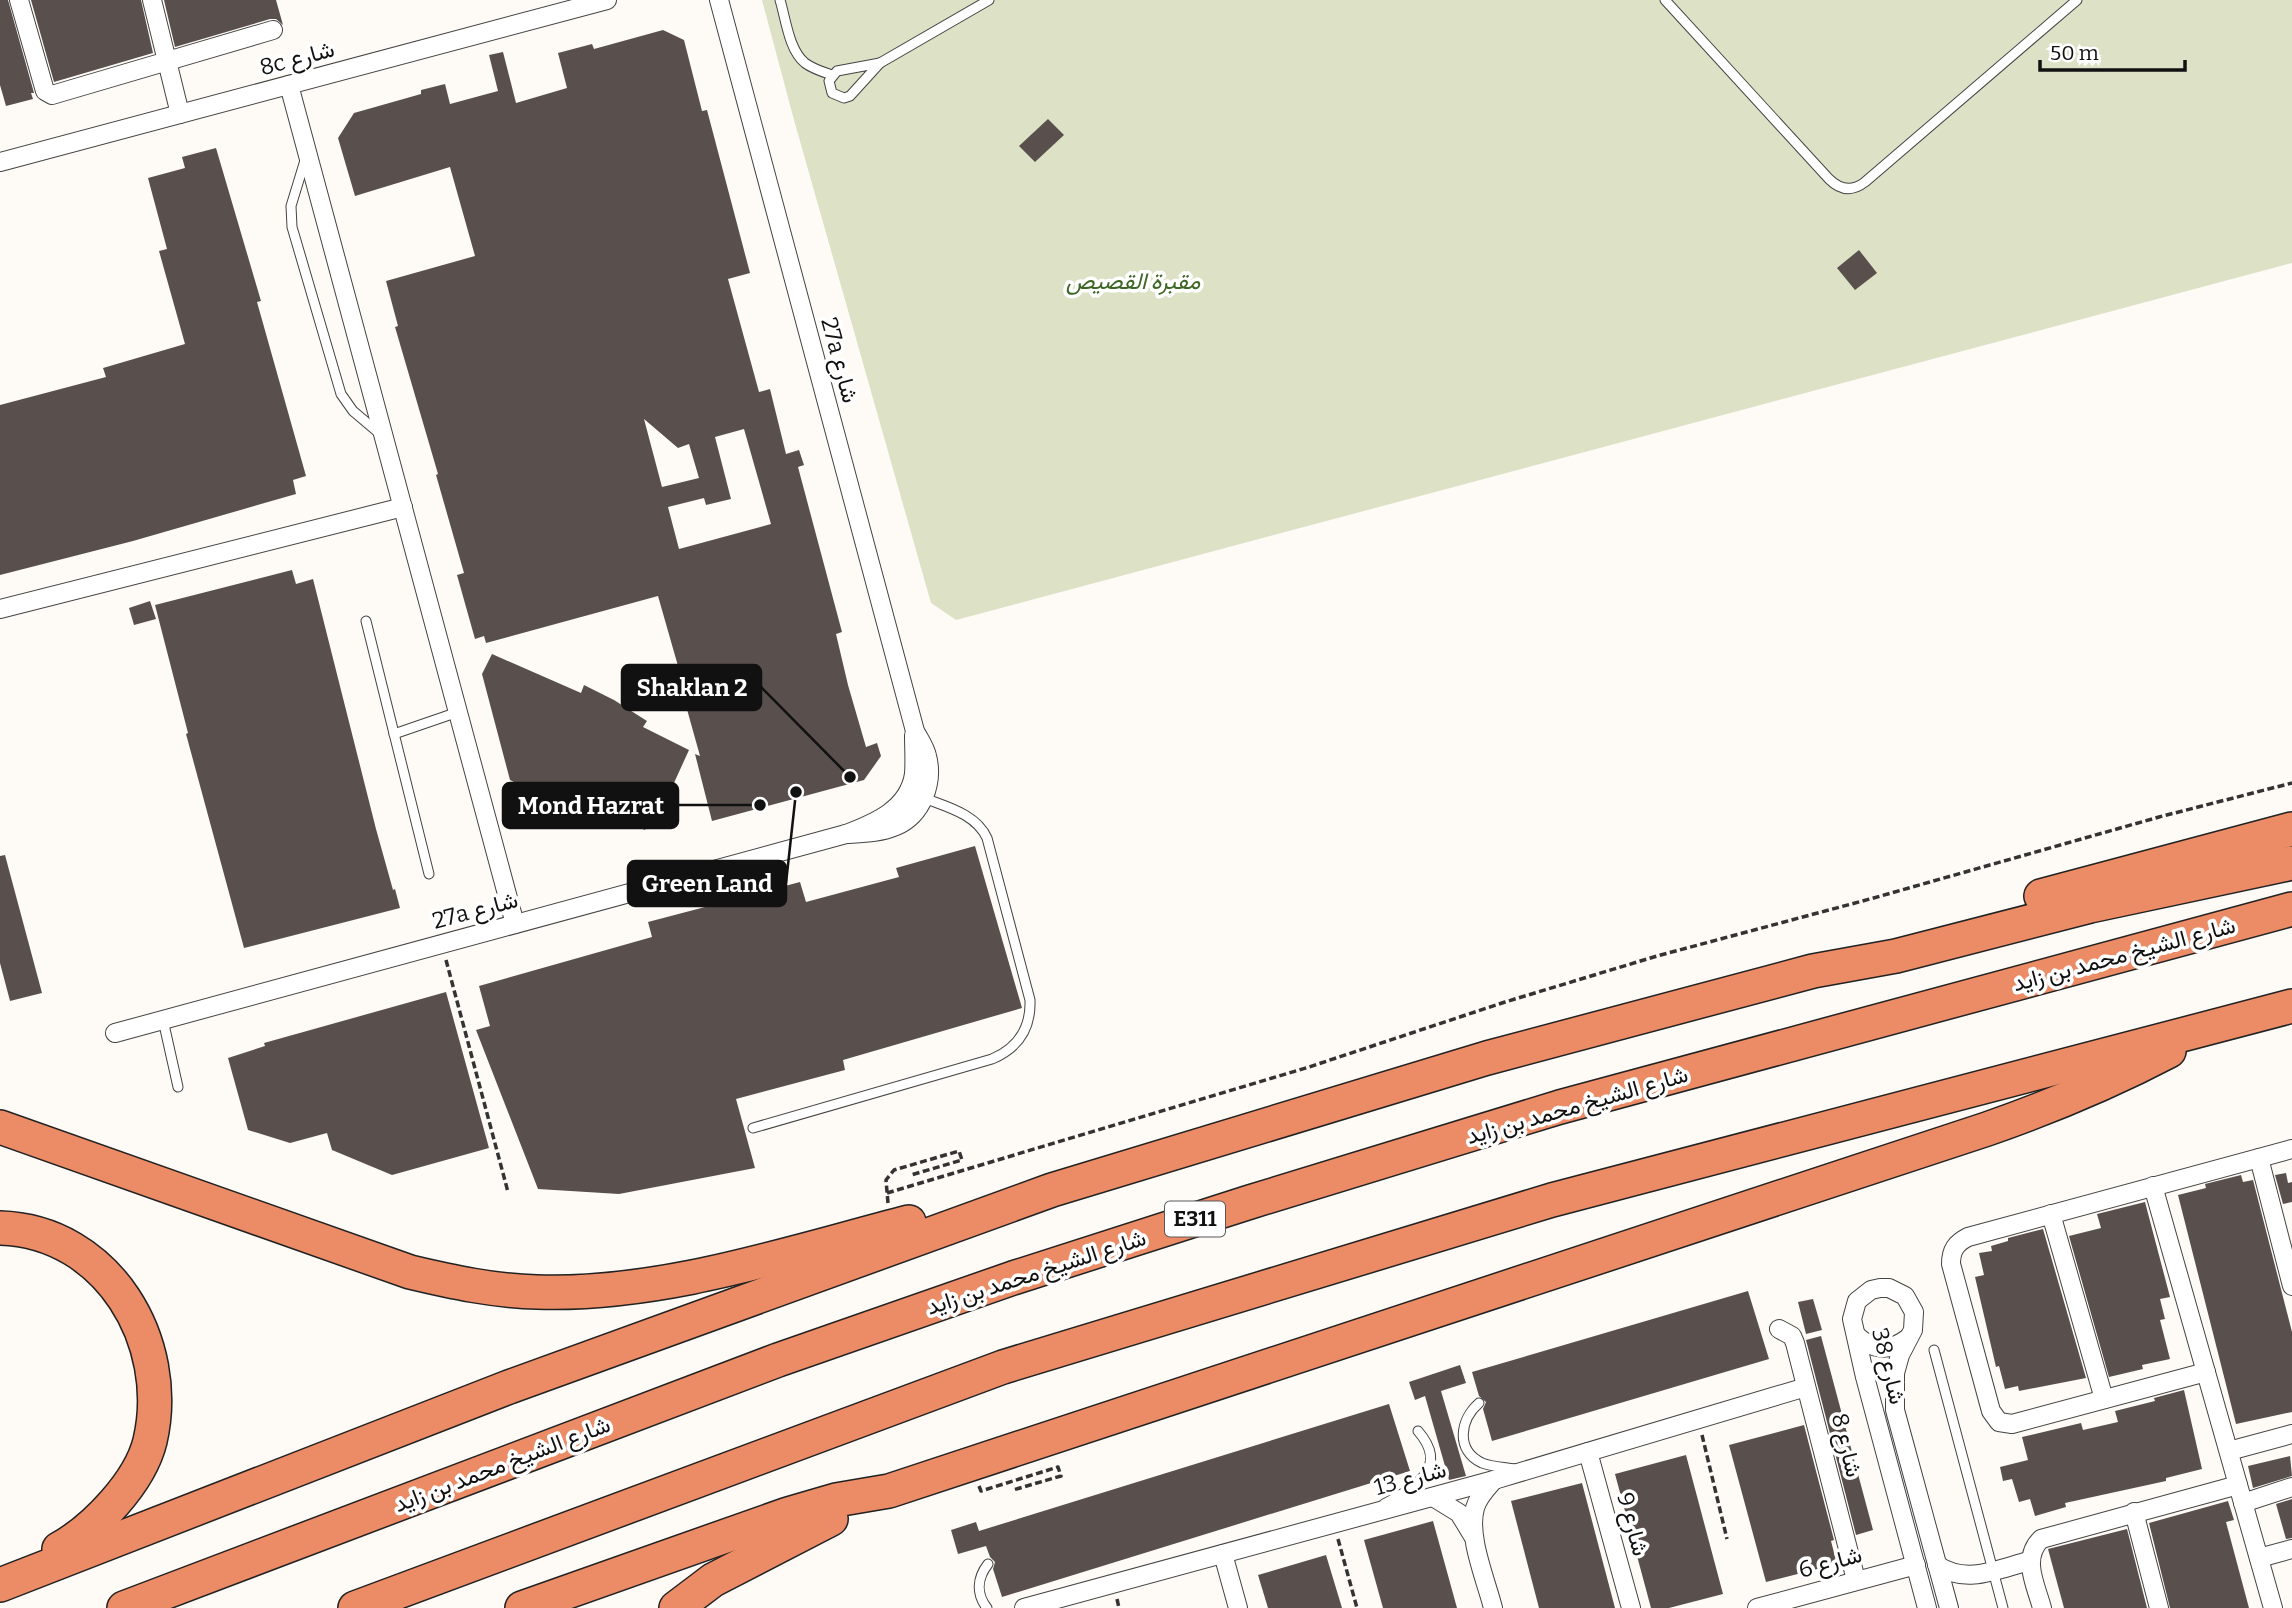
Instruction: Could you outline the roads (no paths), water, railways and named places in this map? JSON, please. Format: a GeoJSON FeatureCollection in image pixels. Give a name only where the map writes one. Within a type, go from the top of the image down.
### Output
{"type":"FeatureCollection","features":[{"type":"Feature","properties":{"kind":"highway"},"geometry":{"type":"LineString","coordinates":[[1813,971],[1864,951],[2033,898],[2292,829]]}},
{"type":"Feature","properties":{"kind":"highway"},"geometry":{"type":"LineString","coordinates":[[5,1583],[509,1387],[1052,1190],[1487,1058],[1813,971],[1896,956],[2090,906],[2292,863]]}},
{"type":"Feature","properties":{"kind":"highway","name":"شارع الشيخ محمد بن زايد"},"geometry":{"type":"LineString","coordinates":[[124,1608],[778,1360],[1013,1278],[1560,1107],[2292,908]]}},
{"type":"Feature","properties":{"kind":"highway"},"geometry":{"type":"LineString","coordinates":[[355,1608],[1003,1367],[1552,1200],[2292,1006]]}},
{"type":"Feature","properties":{"kind":"highway"},"geometry":{"type":"LineString","coordinates":[[522,1608],[788,1514],[836,1500],[889,1490],[2036,1112],[2109,1082],[2221,1024]]}},
{"type":"Feature","properties":{"kind":"highway"},"geometry":{"type":"LineString","coordinates":[[0,1127],[410,1272],[473,1286],[549,1292],[600,1291],[663,1283],[999,1199],[1052,1190]]}},
{"type":"Feature","properties":{"kind":"highway"},"geometry":{"type":"LineString","coordinates":[[0,1228],[50,1238],[82,1255],[112,1281],[136,1317],[151,1357],[156,1401],[149,1444],[132,1479],[108,1511],[79,1538],[36,1561],[5,1583]]}},
{"type":"Feature","properties":{"kind":"highway"},"geometry":{"type":"LineString","coordinates":[[676,1608],[713,1580],[778,1544],[889,1490]]}},
{"type":"Feature","properties":{"kind":"street"},"geometry":{"type":"LineString","coordinates":[[19,0],[43,86],[48,94],[57,94],[273,30]]}},
{"type":"Feature","properties":{"kind":"street"},"geometry":{"type":"LineString","coordinates":[[152,0],[180,114]]}},
{"type":"Feature","properties":{"kind":"street","name":"8c شارع"},"geometry":{"type":"LineString","coordinates":[[0,162],[607,0]]}},
{"type":"Feature","properties":{"kind":"street","name":"27a شارع"},"geometry":{"type":"LineString","coordinates":[[719,0],[915,732],[924,747],[929,765],[928,786],[914,814],[897,826],[869,833],[846,834]]}},
{"type":"Feature","properties":{"kind":"street"},"geometry":{"type":"LineString","coordinates":[[289,85],[515,924]]}},
{"type":"Feature","properties":{"kind":"street"},"geometry":{"type":"LineString","coordinates":[[0,609],[402,507]]}},
{"type":"Feature","properties":{"kind":"street","name":"27a شارع"},"geometry":{"type":"LineString","coordinates":[[116,1033],[846,834],[875,823],[890,813],[906,794],[914,774],[915,732]]}},
{"type":"Feature","properties":{"kind":"street"},"geometry":{"type":"LineString","coordinates":[[2206,1372],[2012,1424],[1999,1422],[1991,1411],[1951,1264],[1954,1247],[1968,1237],[2292,1149]]}},
{"type":"Feature","properties":{"kind":"street"},"geometry":{"type":"LineString","coordinates":[[2259,1158],[2292,1286]]}},
{"type":"Feature","properties":{"kind":"street"},"geometry":{"type":"LineString","coordinates":[[2153,1186],[2273,1608]]}},
{"type":"Feature","properties":{"kind":"street"},"geometry":{"type":"LineString","coordinates":[[2051,1214],[2104,1399]]}},
{"type":"Feature","properties":{"kind":"street","name":"شارع 38"},"geometry":{"type":"LineString","coordinates":[[1927,1608],[1852,1319],[1857,1301],[1871,1290],[1889,1288],[1905,1296],[1911,1303],[1915,1321],[1900,1354],[1895,1373],[1895,1410],[1948,1605]]}},
{"type":"Feature","properties":{"kind":"street","name":"شارع 8"},"geometry":{"type":"LineString","coordinates":[[1779,1329],[1792,1336],[1795,1343],[1856,1580]]}},
{"type":"Feature","properties":{"kind":"street"},"geometry":{"type":"LineString","coordinates":[[1856,1335],[1875,1348],[1887,1349],[1908,1338]]}},
{"type":"Feature","properties":{"kind":"street","name":"شارع 13"},"geometry":{"type":"LineString","coordinates":[[1024,1608],[1494,1480],[1807,1387]]}},
{"type":"Feature","properties":{"kind":"street"},"geometry":{"type":"LineString","coordinates":[[2228,1451],[2292,1434]]}},
{"type":"Feature","properties":{"kind":"street","name":"شارع 9"},"geometry":{"type":"LineString","coordinates":[[1588,1452],[1630,1608]]}},
{"type":"Feature","properties":{"kind":"street"},"geometry":{"type":"LineString","coordinates":[[1493,1608],[1473,1523],[1475,1507],[1482,1492],[1494,1480]]}},
{"type":"Feature","properties":{"kind":"street"},"geometry":{"type":"LineString","coordinates":[[2042,1608],[2029,1561],[2035,1545],[2049,1536],[2238,1485]]}},
{"type":"Feature","properties":{"kind":"street"},"geometry":{"type":"LineString","coordinates":[[2243,1503],[2292,1487]]}},
{"type":"Feature","properties":{"kind":"street"},"geometry":{"type":"LineString","coordinates":[[1433,1497],[1459,1513],[1475,1539]]}},
{"type":"Feature","properties":{"kind":"street"},"geometry":{"type":"LineString","coordinates":[[2134,1512],[2159,1608]]}},
{"type":"Feature","properties":{"kind":"street"},"geometry":{"type":"LineString","coordinates":[[2259,1558],[2292,1549]]}},
{"type":"Feature","properties":{"kind":"street"},"geometry":{"type":"LineString","coordinates":[[1223,1554],[1238,1608]]}},
{"type":"Feature","properties":{"kind":"street"},"geometry":{"type":"LineString","coordinates":[[1937,1565],[1953,1574],[1972,1576],[2029,1561]]}},
{"type":"Feature","properties":{"kind":"street","name":"شارع 6"},"geometry":{"type":"LineString","coordinates":[[1757,1608],[1916,1565]]}},
{"type":"Feature","properties":{"kind":"street"},"geometry":{"type":"LineString","coordinates":[[1948,1605],[1958,1587],[1972,1576]]}},
{"type":"Feature","properties":{"kind":"lane"},"geometry":{"type":"LineString","coordinates":[[780,0],[794,49],[811,67],[832,75]]}},
{"type":"Feature","properties":{"kind":"lane"},"geometry":{"type":"LineString","coordinates":[[880,63],[845,68],[832,75],[829,81],[832,93],[844,98],[850,96],[880,63],[989,0]]}},
{"type":"Feature","properties":{"kind":"lane"},"geometry":{"type":"LineString","coordinates":[[1665,0],[1829,179],[1841,188],[1848,189],[1865,182],[2077,0]]}},
{"type":"Feature","properties":{"kind":"lane"},"geometry":{"type":"LineString","coordinates":[[307,152],[291,206],[292,227],[341,394],[353,411],[384,437]]}},
{"type":"Feature","properties":{"kind":"lane"},"geometry":{"type":"LineString","coordinates":[[366,621],[429,874]]}},
{"type":"Feature","properties":{"kind":"lane"},"geometry":{"type":"LineString","coordinates":[[394,734],[458,712]]}},
{"type":"Feature","properties":{"kind":"lane"},"geometry":{"type":"LineString","coordinates":[[753,1128],[992,1059],[1011,1048],[1025,1031],[1031,1010],[1030,1000],[987,838],[980,826],[969,817],[924,798]]}},
{"type":"Feature","properties":{"kind":"lane"},"geometry":{"type":"LineString","coordinates":[[163,1020],[178,1087]]}},
{"type":"Feature","properties":{"kind":"lane"},"geometry":{"type":"LineString","coordinates":[[1934,1350],[2003,1608]]}},
{"type":"Feature","properties":{"kind":"lane"},"geometry":{"type":"LineString","coordinates":[[1479,1403],[1470,1411],[1464,1422],[1463,1434],[1472,1456],[1482,1463],[1527,1470]]}},
{"type":"Feature","properties":{"kind":"lane"},"geometry":{"type":"LineString","coordinates":[[1360,1517],[1408,1491],[1426,1475],[1430,1452],[1426,1440],[1418,1431]]}},
{"type":"Feature","properties":{"kind":"lane"},"geometry":{"type":"LineString","coordinates":[[987,1608],[979,1591],[979,1580],[988,1564]]}},
{"type":"Feature","properties":{"kind":"place","name":"Shaklan 2"},"geometry":{"type":"Point","coordinates":[850,777]}},
{"type":"Feature","properties":{"kind":"place","name":"Green Land"},"geometry":{"type":"Point","coordinates":[796,792]}},
{"type":"Feature","properties":{"kind":"place","name":"Mond Hazrat"},"geometry":{"type":"Point","coordinates":[760,805]}},
{"type":"Feature","properties":{"kind":"park label","name":"مقبرة القصيص"},"geometry":{"type":"Point","coordinates":[1133,281]}}]}
